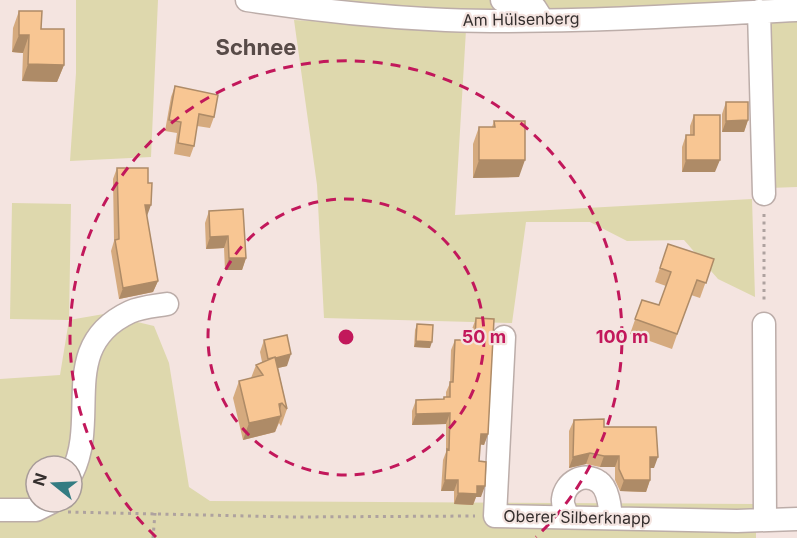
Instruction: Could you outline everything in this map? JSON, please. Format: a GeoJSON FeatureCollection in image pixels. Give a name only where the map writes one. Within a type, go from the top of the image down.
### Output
{"type":"FeatureCollection","features":[{"type":"Feature","properties":{"kind":"street","name":"Am Hülsenberg"},"geometry":{"type":"LineString","coordinates":[[247,0],[424,18],[543,20],[797,10]]}},
{"type":"Feature","properties":{"kind":"street"},"geometry":{"type":"LineString","coordinates":[[502,0],[535,8],[543,20]]}},
{"type":"Feature","properties":{"kind":"street"},"geometry":{"type":"LineString","coordinates":[[759,11],[764,194]]}},
{"type":"Feature","properties":{"kind":"street"},"geometry":{"type":"LineString","coordinates":[[78,454],[83,438],[85,370],[93,344],[109,325],[132,311],[167,304]]}},
{"type":"Feature","properties":{"kind":"street"},"geometry":{"type":"LineString","coordinates":[[764,324],[765,518]]}},
{"type":"Feature","properties":{"kind":"street","name":"Oberer Silberknapp"},"geometry":{"type":"LineString","coordinates":[[504,337],[495,516],[797,519]]}},
{"type":"Feature","properties":{"kind":"street"},"geometry":{"type":"LineString","coordinates":[[568,517],[563,499],[566,489],[572,482],[581,478],[599,482],[604,488],[611,517]]}},
{"type":"Feature","properties":{"kind":"street"},"geometry":{"type":"LineString","coordinates":[[0,510],[24,508]]}},
{"type":"Feature","properties":{"kind":"path"},"geometry":{"type":"LineString","coordinates":[[764,194],[764,324]]}},
{"type":"Feature","properties":{"kind":"path"},"geometry":{"type":"LineString","coordinates":[[84,509],[155,513],[294,516],[495,516]]}},
{"type":"Feature","properties":{"kind":"path"},"geometry":{"type":"LineString","coordinates":[[153,538],[155,513]]}},
{"type":"Feature","properties":{"kind":"shaded area"},"geometry":{"type":"Polygon","coordinates":[[[76,0],[158,0],[151,157],[70,161],[76,73],[76,0]]]}},
{"type":"Feature","properties":{"kind":"shaded area"},"geometry":{"type":"Polygon","coordinates":[[[286,0],[797,0],[431,16],[286,0]]]}},
{"type":"Feature","properties":{"kind":"shaded area"},"geometry":{"type":"Polygon","coordinates":[[[797,17],[797,187],[769,188],[768,18],[797,17]]]}},
{"type":"Feature","properties":{"kind":"shaded area"},"geometry":{"type":"Polygon","coordinates":[[[294,20],[466,30],[455,215],[752,199],[755,297],[718,279],[684,240],[627,241],[590,222],[526,222],[512,323],[324,318],[317,185],[294,20]]]}},
{"type":"Feature","properties":{"kind":"shaded area"},"geometry":{"type":"Polygon","coordinates":[[[12,203],[71,204],[69,320],[10,319],[12,203]]]}},
{"type":"Feature","properties":{"kind":"shaded area"},"geometry":{"type":"Polygon","coordinates":[[[104,314],[154,326],[169,363],[189,487],[210,501],[756,504],[756,538],[0,538],[0,379],[60,375],[69,320],[104,314]]]}},
{"type":"Feature","properties":{"kind":"building"},"geometry":{"type":"Polygon","coordinates":[[[19,11],[42,11],[41,29],[64,29],[64,65],[28,64],[29,35],[19,35],[19,11]]]}},
{"type":"Feature","properties":{"kind":"building"},"geometry":{"type":"Polygon","coordinates":[[[175,86],[218,95],[214,117],[199,114],[194,146],[178,143],[181,122],[169,120],[175,86]]]}},
{"type":"Feature","properties":{"kind":"building"},"geometry":{"type":"Polygon","coordinates":[[[726,102],[748,102],[748,120],[726,121],[726,102]]]}},
{"type":"Feature","properties":{"kind":"building"},"geometry":{"type":"Polygon","coordinates":[[[694,115],[720,115],[720,160],[686,160],[686,135],[694,135],[694,115]]]}},
{"type":"Feature","properties":{"kind":"building"},"geometry":{"type":"Polygon","coordinates":[[[494,121],[525,121],[525,160],[479,160],[479,127],[495,127],[494,121]]]}},
{"type":"Feature","properties":{"kind":"building"},"geometry":{"type":"Polygon","coordinates":[[[117,168],[148,168],[148,183],[152,183],[151,205],[145,205],[158,281],[123,288],[115,240],[119,239],[117,168]]]}},
{"type":"Feature","properties":{"kind":"building"},"geometry":{"type":"Polygon","coordinates":[[[243,209],[246,258],[229,258],[228,236],[210,237],[209,211],[243,209]]]}},
{"type":"Feature","properties":{"kind":"building"},"geometry":{"type":"Polygon","coordinates":[[[668,244],[714,259],[706,283],[697,280],[677,334],[635,319],[642,300],[659,305],[671,272],[660,268],[668,244]]]}},
{"type":"Feature","properties":{"kind":"building"},"geometry":{"type":"Polygon","coordinates":[[[476,318],[494,319],[488,434],[481,434],[479,461],[486,462],[485,486],[477,486],[477,494],[458,493],[458,480],[445,480],[450,413],[416,414],[416,400],[450,397],[455,340],[475,340],[476,318]]]}},
{"type":"Feature","properties":{"kind":"building"},"geometry":{"type":"Polygon","coordinates":[[[417,324],[433,325],[432,342],[416,341],[417,324]]]}},
{"type":"Feature","properties":{"kind":"building"},"geometry":{"type":"Polygon","coordinates":[[[287,335],[291,354],[268,359],[264,340],[287,335]]]}},
{"type":"Feature","properties":{"kind":"building"},"geometry":{"type":"Polygon","coordinates":[[[275,357],[287,409],[282,403],[279,404],[281,416],[249,423],[239,381],[263,375],[256,365],[275,357]]]}},
{"type":"Feature","properties":{"kind":"building"},"geometry":{"type":"Polygon","coordinates":[[[604,419],[604,427],[656,427],[658,457],[650,457],[650,480],[624,480],[619,469],[619,456],[590,453],[573,457],[574,420],[604,419]]]}},
{"type":"Feature","properties":{"kind":"district","name":"Schnee"},"geometry":{"type":"Point","coordinates":[256,47]}}]}
